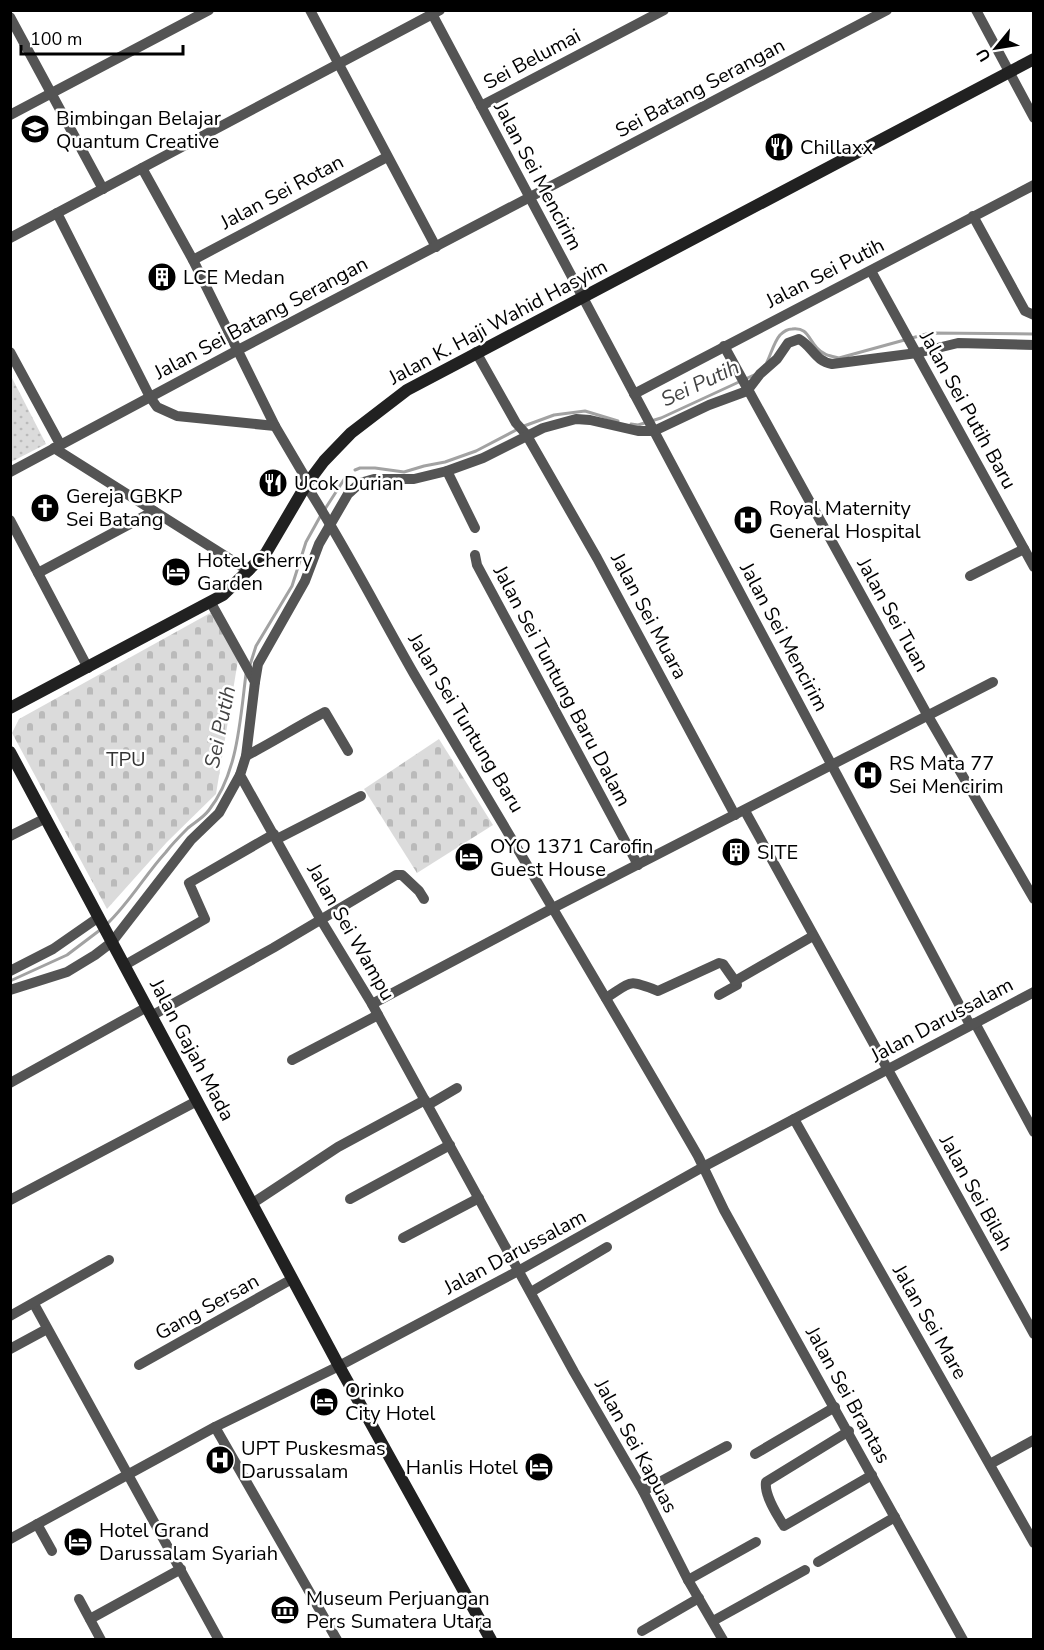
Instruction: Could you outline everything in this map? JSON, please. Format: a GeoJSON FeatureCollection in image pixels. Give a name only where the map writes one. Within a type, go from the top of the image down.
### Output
{"type":"FeatureCollection","features":[{"type":"Feature","properties":{"kind":"street"},"geometry":{"type":"LineString","coordinates":[[10,115],[209,10]]}},
{"type":"Feature","properties":{"kind":"street"},"geometry":{"type":"LineString","coordinates":[[310,10],[436,248]]}},
{"type":"Feature","properties":{"kind":"street","name":"Sei Belumai"},"geometry":{"type":"LineString","coordinates":[[481,106],[664,10]]}},
{"type":"Feature","properties":{"kind":"street","name":"Sei Batang Serangan"},"geometry":{"type":"LineString","coordinates":[[530,198],[887,10]]}},
{"type":"Feature","properties":{"kind":"street"},"geometry":{"type":"LineString","coordinates":[[976,10],[1034,117]]}},
{"type":"Feature","properties":{"kind":"street"},"geometry":{"type":"LineString","coordinates":[[10,238],[434,12]]}},
{"type":"Feature","properties":{"kind":"street","name":"Jalan Sei Mencirim"},"geometry":{"type":"LineString","coordinates":[[434,12],[481,106],[831,765],[1034,1132]]}},
{"type":"Feature","properties":{"kind":"street"},"geometry":{"type":"LineString","coordinates":[[10,17],[103,189]]}},
{"type":"Feature","properties":{"kind":"street","name":"Jalan K. Haji Wahid Hasyim"},"geometry":{"type":"LineString","coordinates":[[10,708],[211,603],[234,586],[266,553],[307,483],[324,461],[351,433],[407,390],[1034,59]]}},
{"type":"Feature","properties":{"kind":"street","name":"Jalan Sei Rotan"},"geometry":{"type":"LineString","coordinates":[[193,260],[387,157]]}},
{"type":"Feature","properties":{"kind":"street","name":"Jalan Sei Tuntung Baru"},"geometry":{"type":"LineString","coordinates":[[142,168],[193,260],[275,426],[413,673],[606,998],[703,1167]]}},
{"type":"Feature","properties":{"kind":"street","name":"Jalan Sei Putih"},"geometry":{"type":"LineString","coordinates":[[634,394],[1034,185]]}},
{"type":"Feature","properties":{"kind":"street","name":"Jalan Sei Batang Serangan"},"geometry":{"type":"LineString","coordinates":[[10,472],[530,198]]}},
{"type":"Feature","properties":{"kind":"street"},"geometry":{"type":"LineString","coordinates":[[57,213],[157,407],[177,416],[275,426]]}},
{"type":"Feature","properties":{"kind":"street"},"geometry":{"type":"LineString","coordinates":[[973,216],[1025,311],[1034,315]]}},
{"type":"Feature","properties":{"kind":"street","name":"Jalan Sei Putih Baru"},"geometry":{"type":"LineString","coordinates":[[871,271],[1034,567]]}},
{"type":"Feature","properties":{"kind":"street"},"geometry":{"type":"LineString","coordinates":[[10,990],[67,972],[95,955],[111,940],[191,840],[219,813],[240,775],[246,756],[254,679],[258,664],[290,610],[328,520],[348,494],[365,480],[414,479],[447,471],[483,458],[526,435],[576,419],[638,431],[653,430],[746,388],[777,359],[788,343],[793,340],[799,339],[805,342],[823,363],[832,364],[917,353],[958,343],[1034,345]]}},
{"type":"Feature","properties":{"kind":"street","name":"Jalan Sei Tuan"},"geometry":{"type":"LineString","coordinates":[[724,346],[928,716],[1034,899]]}},
{"type":"Feature","properties":{"kind":"street"},"geometry":{"type":"LineString","coordinates":[[10,352],[57,446],[249,571]]}},
{"type":"Feature","properties":{"kind":"street","name":"Jalan Sei Muara"},"geometry":{"type":"LineString","coordinates":[[476,352],[597,558],[740,813],[813,936]]}},
{"type":"Feature","properties":{"kind":"street"},"geometry":{"type":"LineString","coordinates":[[447,471],[476,528]]}},
{"type":"Feature","properties":{"kind":"street"},"geometry":{"type":"LineString","coordinates":[[38,573],[154,511]]}},
{"type":"Feature","properties":{"kind":"street"},"geometry":{"type":"LineString","coordinates":[[10,520],[88,668]]}},
{"type":"Feature","properties":{"kind":"street"},"geometry":{"type":"LineString","coordinates":[[970,576],[1024,549]]}},
{"type":"Feature","properties":{"kind":"street","name":"Jalan Sei Tuntung Baru Dalam"},"geometry":{"type":"LineString","coordinates":[[475,555],[477,565],[638,865]]}},
{"type":"Feature","properties":{"kind":"street"},"geometry":{"type":"LineString","coordinates":[[211,603],[254,679]]}},
{"type":"Feature","properties":{"kind":"street"},"geometry":{"type":"LineString","coordinates":[[372,1004],[553,908],[993,682]]}},
{"type":"Feature","properties":{"kind":"street"},"geometry":{"type":"LineString","coordinates":[[246,756],[286,736],[325,712],[348,751]]}},
{"type":"Feature","properties":{"kind":"street","name":"Jalan Gajah Mada"},"geometry":{"type":"LineString","coordinates":[[10,752],[339,1366],[491,1640]]}},
{"type":"Feature","properties":{"kind":"street","name":"Jalan Sei Wampu"},"geometry":{"type":"LineString","coordinates":[[240,775],[321,920],[372,1004],[518,1271]]}},
{"type":"Feature","properties":{"kind":"street"},"geometry":{"type":"LineString","coordinates":[[124,965],[205,919],[189,883],[275,836],[361,796]]}},
{"type":"Feature","properties":{"kind":"street"},"geometry":{"type":"LineString","coordinates":[[10,836],[46,818]]}},
{"type":"Feature","properties":{"kind":"street"},"geometry":{"type":"LineString","coordinates":[[10,1083],[321,920],[399,874],[424,899]]}},
{"type":"Feature","properties":{"kind":"street"},"geometry":{"type":"LineString","coordinates":[[10,971],[53,949],[100,919]]}},
{"type":"Feature","properties":{"kind":"street"},"geometry":{"type":"LineString","coordinates":[[735,981],[813,936]]}},
{"type":"Feature","properties":{"kind":"street","name":"Jalan Sei Bilah"},"geometry":{"type":"LineString","coordinates":[[813,936],[1034,1334]]}},
{"type":"Feature","properties":{"kind":"street"},"geometry":{"type":"LineString","coordinates":[[606,998],[630,983],[636,982],[658,991],[719,963],[723,964],[736,985],[719,995]]}},
{"type":"Feature","properties":{"kind":"street","name":"Jalan Darussalam"},"geometry":{"type":"LineString","coordinates":[[10,1539],[215,1427],[339,1366],[518,1271],[703,1167],[1034,992]]}},
{"type":"Feature","properties":{"kind":"street"},"geometry":{"type":"LineString","coordinates":[[292,1060],[378,1016]]}},
{"type":"Feature","properties":{"kind":"street"},"geometry":{"type":"LineString","coordinates":[[253,1203],[338,1147],[457,1088]]}},
{"type":"Feature","properties":{"kind":"street"},"geometry":{"type":"LineString","coordinates":[[10,1200],[197,1101]]}},
{"type":"Feature","properties":{"kind":"street","name":"Jalan Sei Mare"},"geometry":{"type":"LineString","coordinates":[[794,1119],[1034,1543]]}},
{"type":"Feature","properties":{"kind":"street"},"geometry":{"type":"LineString","coordinates":[[350,1199],[450,1145]]}},
{"type":"Feature","properties":{"kind":"street","name":"Jalan Sei Brantas"},"geometry":{"type":"LineString","coordinates":[[703,1167],[724,1210],[849,1431],[963,1640]]}},
{"type":"Feature","properties":{"kind":"street"},"geometry":{"type":"LineString","coordinates":[[404,1238],[479,1198]]}},
{"type":"Feature","properties":{"kind":"street"},"geometry":{"type":"LineString","coordinates":[[531,1292],[607,1247]]}},
{"type":"Feature","properties":{"kind":"street"},"geometry":{"type":"LineString","coordinates":[[10,1316],[109,1260]]}},
{"type":"Feature","properties":{"kind":"street","name":"Jalan Sei Kapuas"},"geometry":{"type":"LineString","coordinates":[[518,1271],[643,1491],[688,1580],[723,1640]]}},
{"type":"Feature","properties":{"kind":"street","name":"Gang Sersan"},"geometry":{"type":"LineString","coordinates":[[139,1365],[292,1279]]}},
{"type":"Feature","properties":{"kind":"street"},"geometry":{"type":"LineString","coordinates":[[34,1304],[219,1640]]}},
{"type":"Feature","properties":{"kind":"street"},"geometry":{"type":"LineString","coordinates":[[10,1349],[47,1329]]}},
{"type":"Feature","properties":{"kind":"street"},"geometry":{"type":"LineString","coordinates":[[755,1454],[835,1407]]}},
{"type":"Feature","properties":{"kind":"street"},"geometry":{"type":"LineString","coordinates":[[215,1427],[337,1640]]}},
{"type":"Feature","properties":{"kind":"street"},"geometry":{"type":"LineString","coordinates":[[849,1431],[765,1482],[765,1488],[777,1515],[784,1526],[872,1475]]}},
{"type":"Feature","properties":{"kind":"street"},"geometry":{"type":"LineString","coordinates":[[990,1464],[1034,1440]]}},
{"type":"Feature","properties":{"kind":"street"},"geometry":{"type":"LineString","coordinates":[[643,1491],[727,1446]]}},
{"type":"Feature","properties":{"kind":"street"},"geometry":{"type":"LineString","coordinates":[[818,1562],[895,1517]]}},
{"type":"Feature","properties":{"kind":"street"},"geometry":{"type":"LineString","coordinates":[[37,1524],[52,1551]]}},
{"type":"Feature","properties":{"kind":"street"},"geometry":{"type":"LineString","coordinates":[[688,1580],[756,1542]]}},
{"type":"Feature","properties":{"kind":"street"},"geometry":{"type":"LineString","coordinates":[[90,1619],[181,1569]]}},
{"type":"Feature","properties":{"kind":"street"},"geometry":{"type":"LineString","coordinates":[[713,1621],[805,1570]]}},
{"type":"Feature","properties":{"kind":"street"},"geometry":{"type":"LineString","coordinates":[[642,1631],[699,1598]]}},
{"type":"Feature","properties":{"kind":"street"},"geometry":{"type":"LineString","coordinates":[[79,1599],[101,1640]]}},
{"type":"Feature","properties":{"kind":"green space"},"geometry":{"type":"Polygon","coordinates":[[[11,376],[46,444],[10,462],[11,376]]]}},
{"type":"Feature","properties":{"kind":"green space","name":"TPU"},"geometry":{"type":"Polygon","coordinates":[[[212,612],[238,660],[216,794],[167,842],[107,909],[12,733],[19,719],[212,612]]]}},
{"type":"Feature","properties":{"kind":"green space"},"geometry":{"type":"Polygon","coordinates":[[[439,739],[493,825],[417,873],[364,789],[439,739]]]}},
{"type":"Feature","properties":{"kind":"waterway","name":"Sei Putih"},"geometry":{"type":"LineString","coordinates":[[767,362],[778,338],[790,329],[805,332],[822,352],[839,358],[930,333],[1034,334]]}},
{"type":"Feature","properties":{"kind":"waterway","name":"Sei Putih"},"geometry":{"type":"LineString","coordinates":[[631,424],[638,425],[661,418],[754,375]]}},
{"type":"Feature","properties":{"kind":"waterway","name":"Sei Putih"},"geometry":{"type":"LineString","coordinates":[[524,426],[554,415],[585,411],[618,421]]}},
{"type":"Feature","properties":{"kind":"waterway","name":"Sei Putih"},"geometry":{"type":"LineString","coordinates":[[355,470],[375,468],[404,472],[445,462],[476,451],[518,429]]}},
{"type":"Feature","properties":{"kind":"waterway","name":"Sei Putih"},"geometry":{"type":"LineString","coordinates":[[325,509],[345,478]]}},
{"type":"Feature","properties":{"kind":"waterway","name":"Sei Putih"},"geometry":{"type":"LineString","coordinates":[[250,665],[256,646],[292,586],[306,542],[321,515]]}},
{"type":"Feature","properties":{"kind":"waterway","name":"Sei Putih"},"geometry":{"type":"LineString","coordinates":[[107,924],[171,846],[207,813],[219,795],[232,763],[246,674]]}},
{"type":"Feature","properties":{"kind":"waterway","name":"Sei Putih"},"geometry":{"type":"LineString","coordinates":[[10,981],[67,955],[100,930]]}},
{"type":"Feature","properties":{"kind":"place","name":"Bimbingan Belajar Quantum Creative"},"geometry":{"type":"Point","coordinates":[35,129]}},
{"type":"Feature","properties":{"kind":"place","name":"Chillaxx"},"geometry":{"type":"Point","coordinates":[779,147]}},
{"type":"Feature","properties":{"kind":"place","name":"LCE Medan"},"geometry":{"type":"Point","coordinates":[162,277]}},
{"type":"Feature","properties":{"kind":"place","name":"Ucok Durian"},"geometry":{"type":"Point","coordinates":[273,483]}},
{"type":"Feature","properties":{"kind":"place","name":"Gereja GBKP Sei Batang"},"geometry":{"type":"Point","coordinates":[45,508]}},
{"type":"Feature","properties":{"kind":"place","name":"Royal Maternity General Hospital"},"geometry":{"type":"Point","coordinates":[748,520]}},
{"type":"Feature","properties":{"kind":"place","name":"Hotel Cherry Garden"},"geometry":{"type":"Point","coordinates":[176,572]}},
{"type":"Feature","properties":{"kind":"place","name":"RS Mata 77 Sei Mencirim"},"geometry":{"type":"Point","coordinates":[868,775]}},
{"type":"Feature","properties":{"kind":"place","name":"SITE"},"geometry":{"type":"Point","coordinates":[736,852]}},
{"type":"Feature","properties":{"kind":"place","name":"OYO 1371 Carofin Guest House"},"geometry":{"type":"Point","coordinates":[469,857]}},
{"type":"Feature","properties":{"kind":"place","name":"Orinko City Hotel"},"geometry":{"type":"Point","coordinates":[324,1402]}},
{"type":"Feature","properties":{"kind":"place","name":"UPT Puskesmas Darussalam"},"geometry":{"type":"Point","coordinates":[220,1460]}},
{"type":"Feature","properties":{"kind":"place","name":"Hanlis Hotel"},"geometry":{"type":"Point","coordinates":[539,1467]}},
{"type":"Feature","properties":{"kind":"place","name":"Hotel Grand Darussalam Syariah"},"geometry":{"type":"Point","coordinates":[78,1542]}},
{"type":"Feature","properties":{"kind":"place","name":"Museum Perjuangan Pers Sumatera Utara"},"geometry":{"type":"Point","coordinates":[285,1610]}}]}
